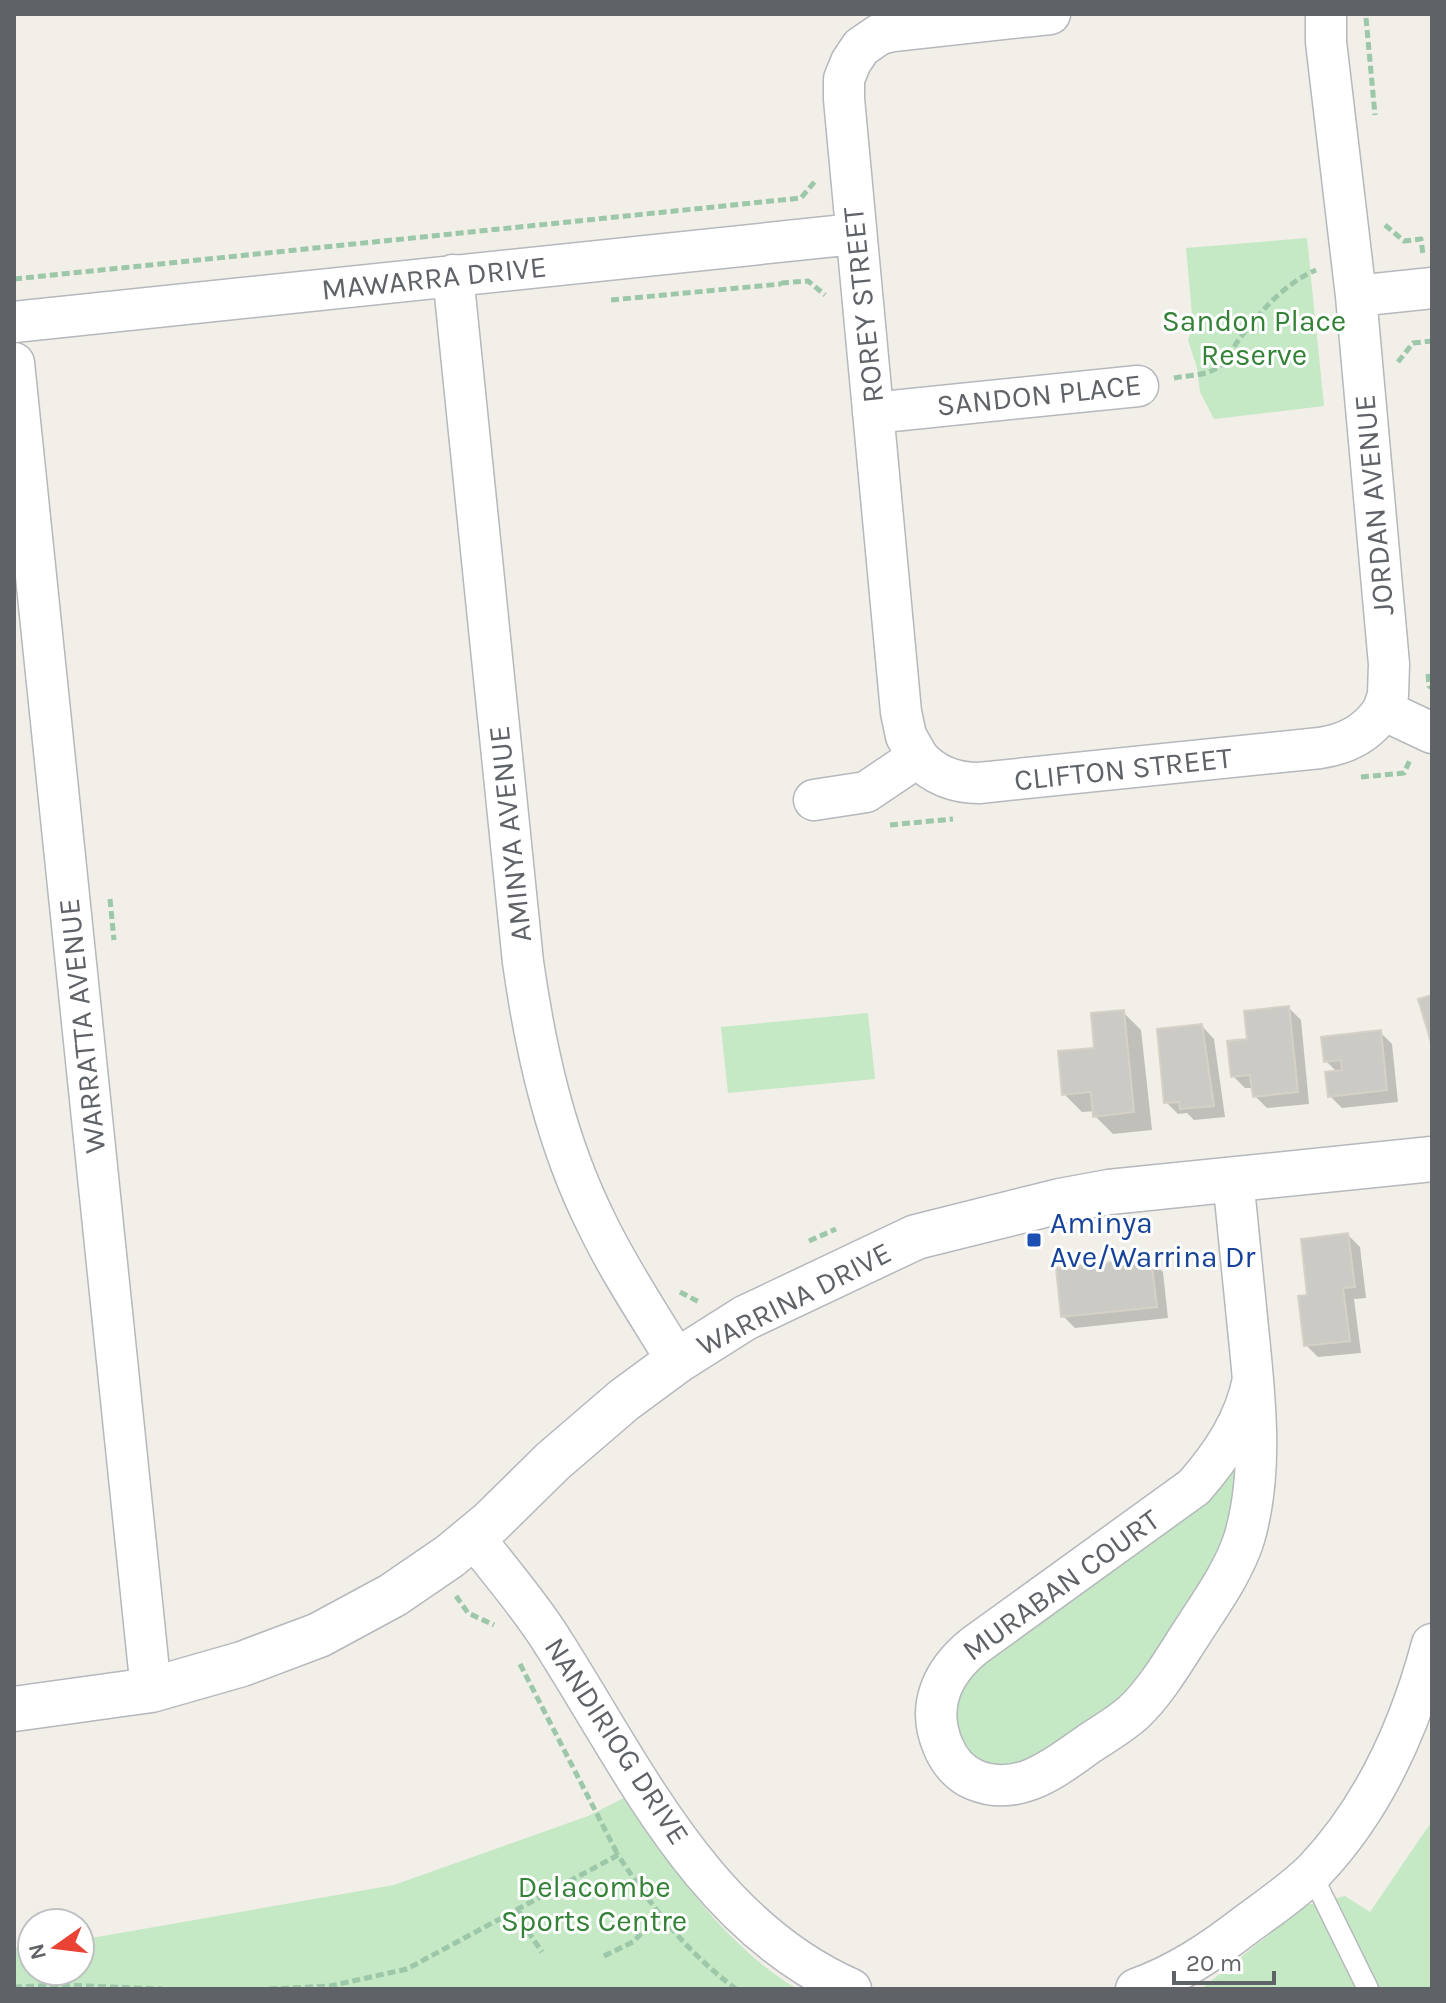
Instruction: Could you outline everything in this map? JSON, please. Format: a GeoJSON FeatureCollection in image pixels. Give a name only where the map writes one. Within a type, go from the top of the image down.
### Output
{"type":"FeatureCollection","features":[{"type":"Feature","properties":{"kind":"street","name":"ROREY STREET"},"geometry":{"type":"LineString","coordinates":[[918,757],[906,736],[901,712],[843,89],[848,70],[861,47],[893,31],[1050,14]]}},
{"type":"Feature","properties":{"kind":"street","name":"JORDAN AVENUE"},"geometry":{"type":"LineString","coordinates":[[1326,14],[1326,42],[1354,279],[1389,664],[1388,695],[1383,710]]}},
{"type":"Feature","properties":{"kind":"street","name":"MAWARRA DRIVE"},"geometry":{"type":"LineString","coordinates":[[14,322],[855,234]]}},
{"type":"Feature","properties":{"kind":"street","name":"AMINYA AVENUE"},"geometry":{"type":"LineString","coordinates":[[453,275],[523,962],[535,1039],[558,1127],[586,1199],[618,1263],[677,1361]]}},
{"type":"Feature","properties":{"kind":"street"},"geometry":{"type":"LineString","coordinates":[[1354,279],[1429,288]]}},
{"type":"Feature","properties":{"kind":"street","name":"WARRATTA AVENUE"},"geometry":{"type":"LineString","coordinates":[[14,363],[151,1690]]}},
{"type":"Feature","properties":{"kind":"street","name":"SANDON PLACE"},"geometry":{"type":"LineString","coordinates":[[873,413],[1138,386]]}},
{"type":"Feature","properties":{"kind":"street"},"geometry":{"type":"LineString","coordinates":[[1383,710],[1432,733]]}},
{"type":"Feature","properties":{"kind":"street","name":"CLIFTON STREET"},"geometry":{"type":"LineString","coordinates":[[918,757],[934,771],[958,781],[975,783],[1212,760],[1342,744],[1373,724],[1383,710]]}},
{"type":"Feature","properties":{"kind":"street"},"geometry":{"type":"LineString","coordinates":[[814,800],[866,792],[918,757]]}},
{"type":"Feature","properties":{"kind":"street","name":"WARRINA DRIVE"},"geometry":{"type":"LineString","coordinates":[[14,1709],[151,1690],[242,1664],[319,1635],[393,1595],[474,1537],[588,1430],[677,1361],[745,1318],[916,1237],[1109,1192],[1432,1159]]}},
{"type":"Feature","properties":{"kind":"street","name":"MURABAN COURT"},"geometry":{"type":"LineString","coordinates":[[1233,1178],[1253,1379],[1253,1479],[1243,1542],[1215,1597],[1155,1688],[1132,1714],[1041,1776],[1007,1786],[979,1782],[963,1773],[945,1751],[935,1720],[937,1697],[952,1666],[974,1646],[1194,1487],[1233,1433],[1245,1409],[1253,1379]]}},
{"type":"Feature","properties":{"kind":"street","name":"NANDIRIOG DRIVE"},"geometry":{"type":"LineString","coordinates":[[474,1537],[553,1641],[649,1800],[709,1878],[740,1912],[780,1948],[851,1989]]}},
{"type":"Feature","properties":{"kind":"street"},"geometry":{"type":"LineString","coordinates":[[1146,1988],[1206,1955],[1311,1873],[1349,1828],[1394,1752],[1415,1702],[1432,1644]]}},
{"type":"Feature","properties":{"kind":"lane"},"geometry":{"type":"LineString","coordinates":[[1311,1873],[1368,1989]]}},
{"type":"Feature","properties":{"kind":"path"},"geometry":{"type":"LineString","coordinates":[[1365,14],[1375,120]]}},
{"type":"Feature","properties":{"kind":"path"},"geometry":{"type":"LineString","coordinates":[[14,279],[801,198],[818,177]]}},
{"type":"Feature","properties":{"kind":"path"},"geometry":{"type":"LineString","coordinates":[[1384,210],[1385,225],[1404,241],[1421,239],[1429,288]]}},
{"type":"Feature","properties":{"kind":"path","name":"SANDON PLACE"},"geometry":{"type":"LineString","coordinates":[[1138,386],[1216,369],[1290,284],[1315,270],[1354,279]]}},
{"type":"Feature","properties":{"kind":"path"},"geometry":{"type":"LineString","coordinates":[[597,301],[781,284]]}},
{"type":"Feature","properties":{"kind":"path"},"geometry":{"type":"LineString","coordinates":[[1413,343],[1432,341]]}},
{"type":"Feature","properties":{"kind":"path"},"geometry":{"type":"LineString","coordinates":[[670,1282],[697,1303]]}},
{"type":"Feature","properties":{"kind":"path"},"geometry":{"type":"LineString","coordinates":[[453,1591],[468,1613],[490,1622],[502,1634]]}},
{"type":"Feature","properties":{"kind":"path"},"geometry":{"type":"LineString","coordinates":[[515,1656],[618,1855],[681,1942],[736,1989]]}},
{"type":"Feature","properties":{"kind":"path"},"geometry":{"type":"LineString","coordinates":[[269,1989],[330,1986],[407,1969],[618,1855]]}},
{"type":"Feature","properties":{"kind":"path"},"geometry":{"type":"LineString","coordinates":[[518,1909],[542,1952]]}},
{"type":"Feature","properties":{"kind":"path"},"geometry":{"type":"LineString","coordinates":[[604,1956],[633,1942],[659,1915]]}},
{"type":"Feature","properties":{"kind":"path"},"geometry":{"type":"LineString","coordinates":[[14,1987],[64,1985],[162,1989]]}},
{"type":"Feature","properties":{"kind":"green space","name":"Sandon Place Reserve"},"geometry":{"type":"Polygon","coordinates":[[[1307,238],[1324,406],[1214,419],[1200,392],[1197,368],[1188,340],[1193,325],[1186,248],[1307,238]]]}},
{"type":"Feature","properties":{"kind":"green space"},"geometry":{"type":"Polygon","coordinates":[[[868,1013],[875,1079],[728,1093],[721,1027],[868,1013]]]}},
{"type":"Feature","properties":{"kind":"green space"},"geometry":{"type":"Polygon","coordinates":[[[1241,1463],[1223,1553],[1130,1696],[1021,1769],[976,1763],[955,1740],[954,1690],[959,1679],[1229,1464],[1241,1463]]]}},
{"type":"Feature","properties":{"kind":"green space","name":"Delacombe Sports Centre"},"geometry":{"type":"Polygon","coordinates":[[[624,1798],[701,1903],[746,1950],[797,1989],[14,1989],[14,1948],[16,1987],[96,1987],[96,1937],[394,1885],[588,1816],[624,1798]]]}},
{"type":"Feature","properties":{"kind":"green space"},"geometry":{"type":"Polygon","coordinates":[[[1432,1821],[1432,1989],[1201,1989],[1306,1905],[1345,1896],[1370,1912],[1432,1821]]]}},
{"type":"Feature","properties":{"kind":"building"},"geometry":{"type":"Polygon","coordinates":[[[1432,995],[1432,1046],[1418,999],[1432,995]]]}},
{"type":"Feature","properties":{"kind":"building"},"geometry":{"type":"Polygon","coordinates":[[[1289,1006],[1298,1092],[1253,1097],[1250,1075],[1231,1077],[1227,1041],[1247,1039],[1244,1011],[1289,1006]]]}},
{"type":"Feature","properties":{"kind":"building"},"geometry":{"type":"Polygon","coordinates":[[[1124,1010],[1134,1112],[1093,1117],[1091,1092],[1062,1095],[1058,1051],[1094,1048],[1091,1013],[1124,1010]]]}},
{"type":"Feature","properties":{"kind":"building"},"geometry":{"type":"Polygon","coordinates":[[[1202,1024],[1214,1106],[1180,1109],[1179,1102],[1164,1103],[1157,1029],[1202,1024]]]}},
{"type":"Feature","properties":{"kind":"building"},"geometry":{"type":"Polygon","coordinates":[[[1381,1030],[1387,1090],[1328,1097],[1325,1072],[1342,1070],[1341,1060],[1324,1062],[1321,1037],[1381,1030]]]}},
{"type":"Feature","properties":{"kind":"building"},"geometry":{"type":"Polygon","coordinates":[[[1348,1233],[1355,1287],[1343,1288],[1350,1341],[1304,1346],[1298,1296],[1307,1295],[1301,1239],[1348,1233]]]}},
{"type":"Feature","properties":{"kind":"building"},"geometry":{"type":"Polygon","coordinates":[[[1151,1258],[1157,1307],[1061,1317],[1056,1268],[1151,1258]]]}},
{"type":"Feature","properties":{"kind":"place","name":"Aminya Ave/Warrina Dr"},"geometry":{"type":"Point","coordinates":[1034,1240]}}]}
